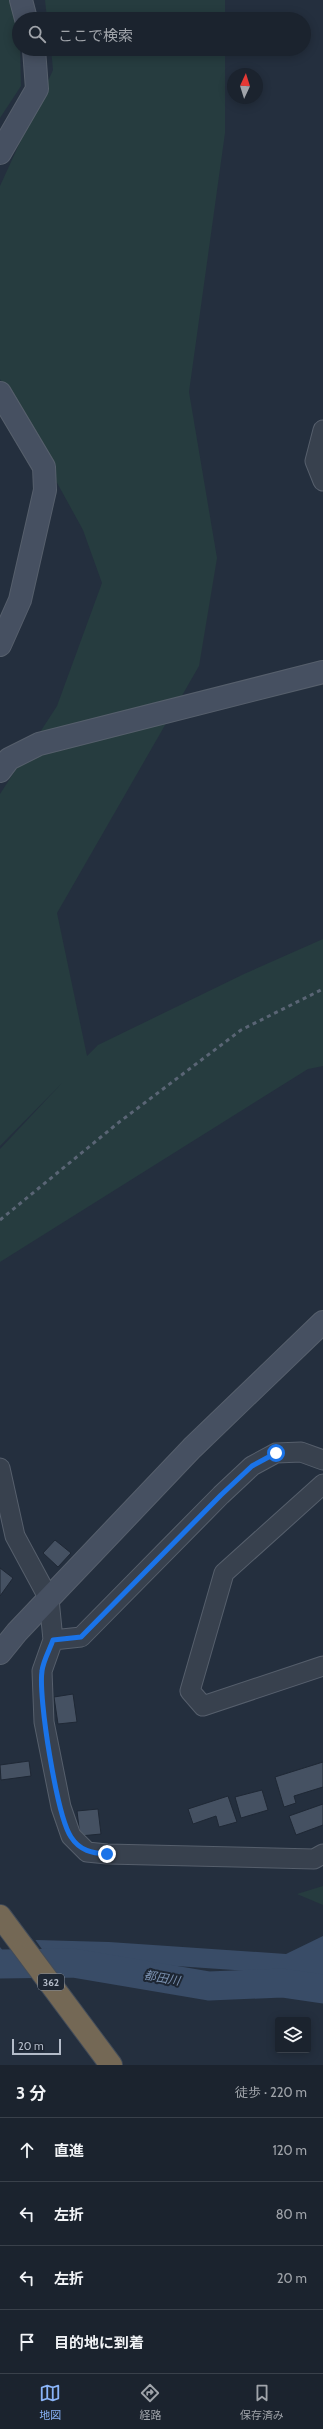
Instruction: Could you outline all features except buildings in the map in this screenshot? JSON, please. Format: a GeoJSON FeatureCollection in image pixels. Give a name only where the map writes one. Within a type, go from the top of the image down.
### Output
{"type":"FeatureCollection","features":[{"type":"Feature","properties":{"kind":"highway","name":"362"},"geometry":{"type":"LineString","coordinates":[[0,1916],[105,2057]]}},
{"type":"Feature","properties":{"kind":"street"},"geometry":{"type":"LineString","coordinates":[[21,0],[24,12]]}},
{"type":"Feature","properties":{"kind":"street"},"geometry":{"type":"LineString","coordinates":[[0,153],[37,89],[35,56]]}},
{"type":"Feature","properties":{"kind":"street"},"geometry":{"type":"LineString","coordinates":[[0,393],[44,467],[45,490],[20,600],[0,645]]}},
{"type":"Feature","properties":{"kind":"street"},"geometry":{"type":"LineString","coordinates":[[323,430],[315,461],[323,482]]}},
{"type":"Feature","properties":{"kind":"street"},"geometry":{"type":"LineString","coordinates":[[0,771],[9,759],[39,744],[323,672]]}},
{"type":"Feature","properties":{"kind":"street"},"geometry":{"type":"LineString","coordinates":[[0,1653],[17,1632],[192,1448],[323,1322]]}},
{"type":"Feature","properties":{"kind":"street"},"geometry":{"type":"LineString","coordinates":[[53,1640],[81,1637],[221,1495],[252,1466],[276,1453],[301,1452],[323,1460]]}},
{"type":"Feature","properties":{"kind":"street"},"geometry":{"type":"LineString","coordinates":[[0,1468],[15,1536],[49,1599],[53,1640],[42,1671],[44,1722],[61,1807],[71,1836],[87,1852],[314,1859],[323,1854]]}},
{"type":"Feature","properties":{"kind":"street"},"geometry":{"type":"LineString","coordinates":[[323,1484],[224,1573],[190,1691],[203,1706],[323,1666]]}},
{"type":"Feature","properties":{"kind":"green space"},"geometry":{"type":"Polygon","coordinates":[[[0,0],[19,0],[19,12],[12,12],[12,56],[20,56],[21,86],[0,118],[0,0]]]}},
{"type":"Feature","properties":{"kind":"green space"},"geometry":{"type":"Polygon","coordinates":[[[45,0],[225,0],[225,12],[46,12],[45,0]]]}},
{"type":"Feature","properties":{"kind":"green space"},"geometry":{"type":"Polygon","coordinates":[[[52,56],[225,56],[225,133],[189,392],[217,558],[199,666],[57,913],[87,1056],[98,1045],[244,974],[323,939],[323,1066],[308,1069],[0,1262],[0,1149],[63,1082],[0,1146],[0,794],[57,706],[102,583],[83,530],[0,379],[0,186],[53,70],[52,56]]]}},
{"type":"Feature","properties":{"kind":"green space"},"geometry":{"type":"Polygon","coordinates":[[[323,1886],[323,1905],[297,1894],[323,1886]]]}},
{"type":"Feature","properties":{"kind":"water"},"geometry":{"type":"Polygon","coordinates":[[[323,1936],[323,1976],[0,1954],[0,1939],[109,1942],[286,1954],[323,1936]]]}},
{"type":"Feature","properties":{"kind":"pier"},"geometry":{"type":"Polygon","coordinates":[[[0,1937],[34,1938],[49,1959],[7,1956],[0,1947],[0,1937]]]}},
{"type":"Feature","properties":{"kind":"waterway","name":"都田川"},"geometry":{"type":"LineString","coordinates":[[0,1964],[73,1963],[209,1986],[282,1983],[323,1989]]}},
{"type":"Feature","properties":{"kind":"railway"},"geometry":{"type":"LineString","coordinates":[[0,1220],[118,1123],[241,1030],[323,989]]}},
{"type":"Feature","properties":{"kind":"route"},"geometry":{"type":"LineString","coordinates":[[107,1854],[87,1852],[71,1836],[61,1807],[44,1722],[42,1671],[53,1640],[81,1637],[221,1495],[252,1466],[276,1453]]}}]}
